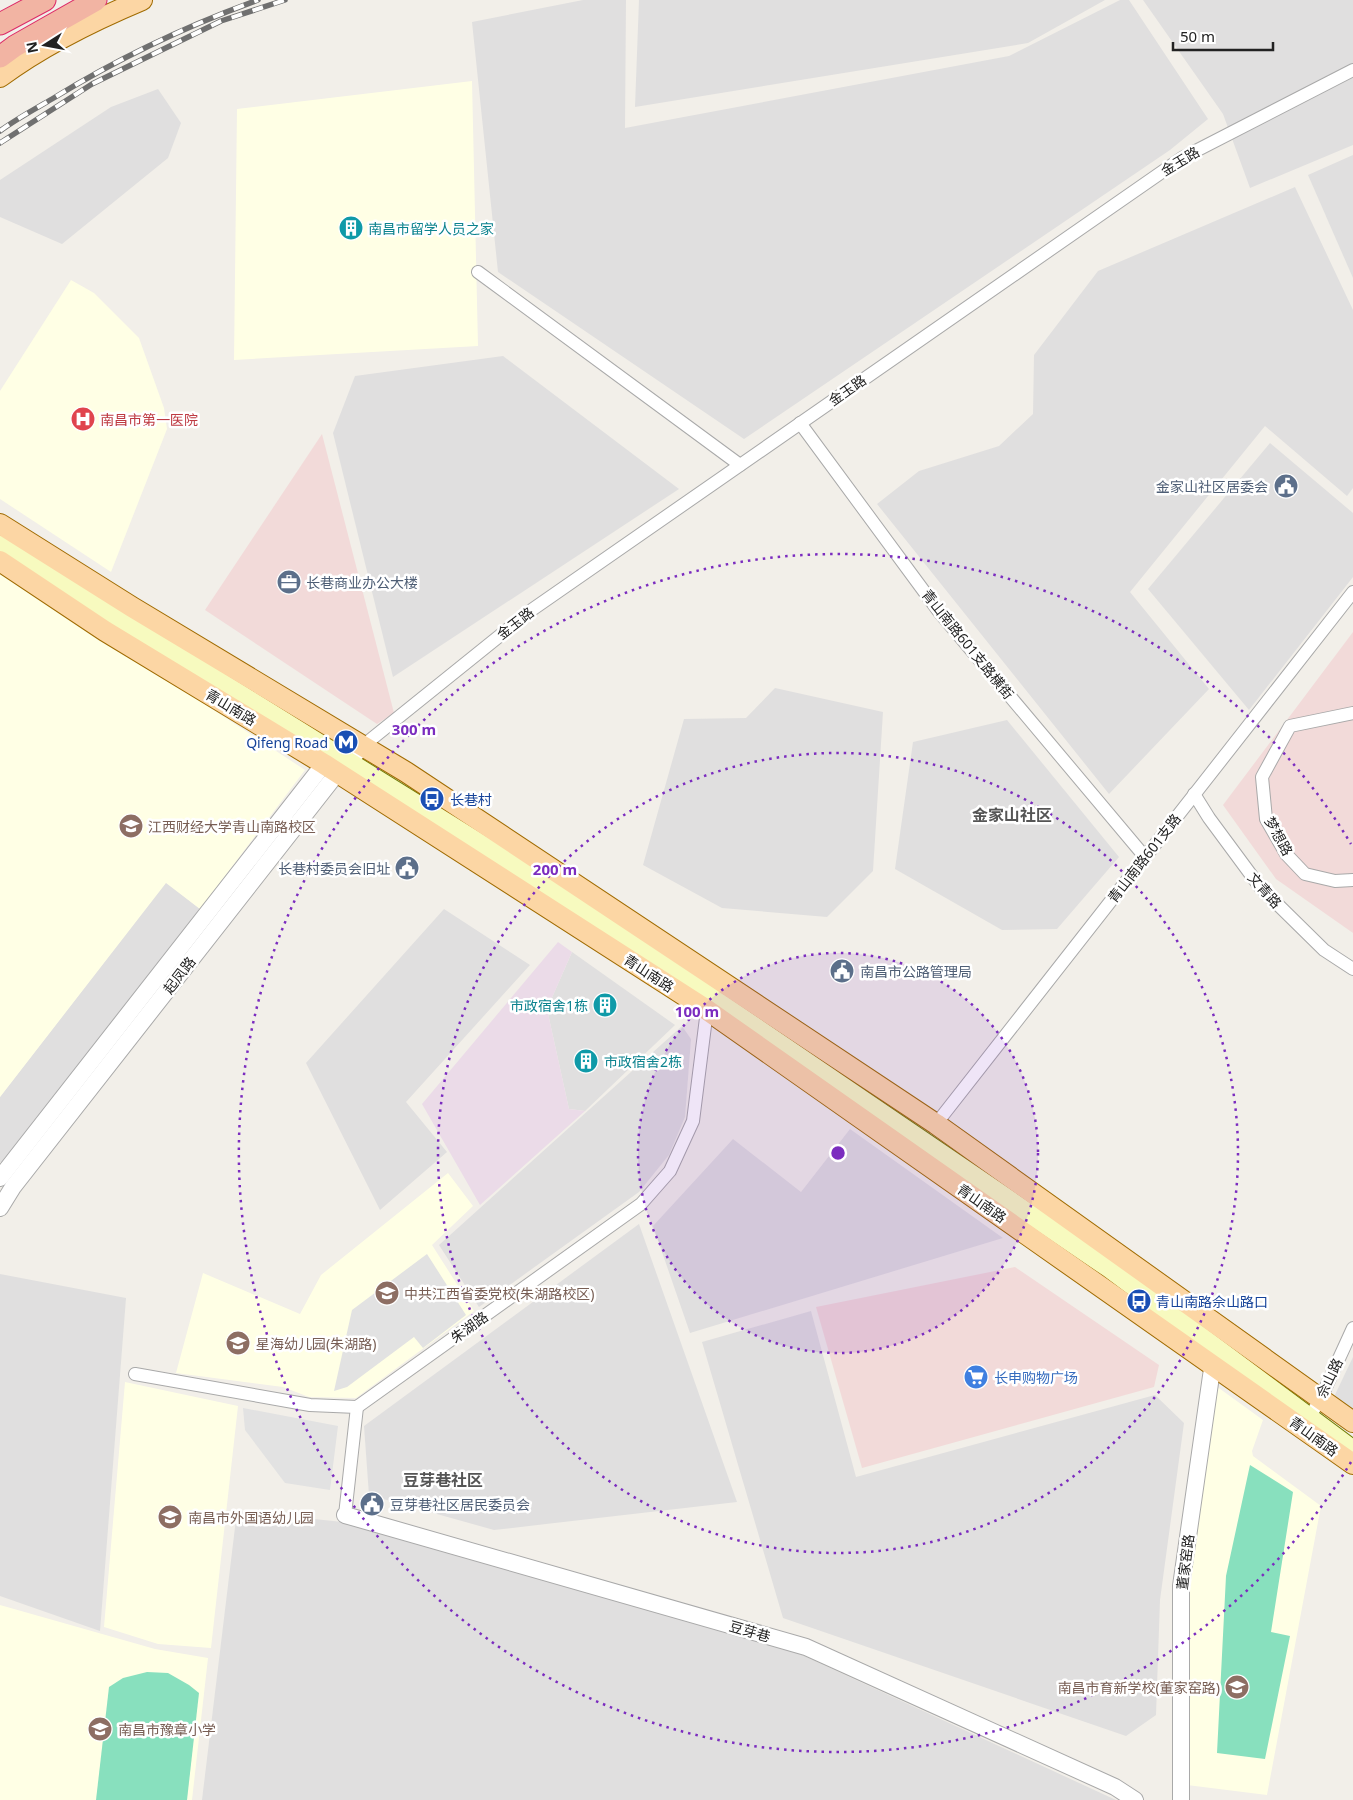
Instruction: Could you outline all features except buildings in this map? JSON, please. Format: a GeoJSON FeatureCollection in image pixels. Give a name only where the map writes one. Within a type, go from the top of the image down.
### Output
{"type":"FeatureCollection","features":[{"type":"Feature","properties":{"kind":"highway"},"geometry":{"type":"LineString","coordinates":[[0,24],[45,0]]}},
{"type":"Feature","properties":{"kind":"highway"},"geometry":{"type":"LineString","coordinates":[[0,57],[15,46],[96,0]]}},
{"type":"Feature","properties":{"kind":"main road"},"geometry":{"type":"LineString","coordinates":[[0,77],[23,60],[107,15],[142,0]]}},
{"type":"Feature","properties":{"kind":"main road","name":"青山南路"},"geometry":{"type":"LineString","coordinates":[[0,524],[132,607],[707,1010],[1217,1344],[1311,1413],[1353,1422]]}},
{"type":"Feature","properties":{"kind":"main road"},"geometry":{"type":"LineString","coordinates":[[0,538],[343,754]]}},
{"type":"Feature","properties":{"kind":"main road"},"geometry":{"type":"LineString","coordinates":[[0,545],[343,754],[401,785],[793,1039],[1078,1238],[1217,1344]]}},
{"type":"Feature","properties":{"kind":"main road","name":"青山南路"},"geometry":{"type":"LineString","coordinates":[[0,561],[105,631],[343,754],[406,772],[936,1124],[1217,1344],[1311,1413],[1353,1464]]}},
{"type":"Feature","properties":{"kind":"main road"},"geometry":{"type":"LineString","coordinates":[[1311,1413],[1353,1438]]}},
{"type":"Feature","properties":{"kind":"main road"},"geometry":{"type":"LineString","coordinates":[[1311,1413],[1353,1450]]}},
{"type":"Feature","properties":{"kind":"street","name":"金玉路"},"geometry":{"type":"LineString","coordinates":[[343,754],[533,609],[1182,158],[1353,70]]}},
{"type":"Feature","properties":{"kind":"street"},"geometry":{"type":"LineString","coordinates":[[478,272],[740,465]]}},
{"type":"Feature","properties":{"kind":"street","name":"青山南路601支路横街"},"geometry":{"type":"LineString","coordinates":[[800,423],[940,613],[1145,857]]}},
{"type":"Feature","properties":{"kind":"street","name":"青山南路601支路"},"geometry":{"type":"LineString","coordinates":[[936,1124],[1353,592]]}},
{"type":"Feature","properties":{"kind":"street","name":"梦想路"},"geometry":{"type":"LineString","coordinates":[[1353,713],[1290,726],[1262,777],[1266,819],[1286,854],[1305,874],[1335,881],[1353,880]]}},
{"type":"Feature","properties":{"kind":"street","name":"起凤路"},"geometry":{"type":"LineString","coordinates":[[0,1178],[343,754]]}},
{"type":"Feature","properties":{"kind":"street","name":"起凤路"},"geometry":{"type":"LineString","coordinates":[[0,1208],[13,1188],[343,754]]}},
{"type":"Feature","properties":{"kind":"street","name":"文青路"},"geometry":{"type":"LineString","coordinates":[[1194,794],[1209,818],[1260,887],[1324,950],[1353,969]]}},
{"type":"Feature","properties":{"kind":"street","name":"朱湖路"},"geometry":{"type":"LineString","coordinates":[[357,1407],[641,1204],[670,1171],[693,1121],[707,1010]]}},
{"type":"Feature","properties":{"kind":"street","name":"佘山路"},"geometry":{"type":"LineString","coordinates":[[1311,1413],[1353,1328]]}},
{"type":"Feature","properties":{"kind":"street","name":"董家窑路"},"geometry":{"type":"LineString","coordinates":[[1181,1800],[1181,1586],[1217,1344]]}},
{"type":"Feature","properties":{"kind":"street"},"geometry":{"type":"LineString","coordinates":[[135,1374],[310,1405],[357,1407],[345,1514]]}},
{"type":"Feature","properties":{"kind":"street","name":"豆芽巷"},"geometry":{"type":"LineString","coordinates":[[345,1514],[806,1647],[1114,1794],[1133,1799]]}},
{"type":"Feature","properties":{"kind":"shaded area"},"geometry":{"type":"Polygon","coordinates":[[[583,0],[626,0],[625,128],[1009,56],[1120,0],[1129,0],[1208,119],[1170,150],[744,439],[498,272],[472,22],[583,0]]]}},
{"type":"Feature","properties":{"kind":"shaded area"},"geometry":{"type":"Polygon","coordinates":[[[639,0],[1105,0],[1028,43],[635,107],[639,0]]]}},
{"type":"Feature","properties":{"kind":"shaded area"},"geometry":{"type":"Polygon","coordinates":[[[1143,0],[1353,0],[1353,145],[1250,188],[1223,114],[1143,0]]]}},
{"type":"Feature","properties":{"kind":"shaded area","name":"南昌市留学人员之家"},"geometry":{"type":"Polygon","coordinates":[[[472,81],[478,346],[234,360],[237,109],[472,81]]]}},
{"type":"Feature","properties":{"kind":"shaded area"},"geometry":{"type":"Polygon","coordinates":[[[158,89],[181,123],[168,158],[62,244],[0,217],[0,180],[111,107],[158,89]]]}},
{"type":"Feature","properties":{"kind":"shaded area"},"geometry":{"type":"Polygon","coordinates":[[[1353,155],[1353,278],[1308,175],[1353,155]]]}},
{"type":"Feature","properties":{"kind":"shaded area"},"geometry":{"type":"Polygon","coordinates":[[[1295,187],[1353,310],[1353,488],[1347,496],[1265,426],[1130,592],[1209,689],[1109,794],[877,504],[919,471],[999,446],[1033,414],[1034,355],[1098,271],[1295,187]]]}},
{"type":"Feature","properties":{"kind":"shaded area","name":"南昌市第一医院"},"geometry":{"type":"Polygon","coordinates":[[[71,280],[94,293],[139,338],[164,408],[167,429],[111,572],[0,499],[0,391],[71,280]]]}},
{"type":"Feature","properties":{"kind":"shaded area"},"geometry":{"type":"Polygon","coordinates":[[[503,356],[679,489],[393,677],[333,433],[355,376],[503,356]]]}},
{"type":"Feature","properties":{"kind":"shaded area"},"geometry":{"type":"Polygon","coordinates":[[[322,434],[394,713],[377,724],[205,610],[322,434]]]}},
{"type":"Feature","properties":{"kind":"shaded area"},"geometry":{"type":"Polygon","coordinates":[[[1270,443],[1353,513],[1353,577],[1249,710],[1148,589],[1270,443]]]}},
{"type":"Feature","properties":{"kind":"shaded area","name":"江西财经大学青山南路校区"},"geometry":{"type":"Polygon","coordinates":[[[0,570],[305,770],[200,909],[166,883],[0,1097],[0,570]]]}},
{"type":"Feature","properties":{"kind":"shaded area"},"geometry":{"type":"Polygon","coordinates":[[[1353,632],[1353,933],[1276,879],[1223,805],[1353,632]]]}},
{"type":"Feature","properties":{"kind":"shaded area"},"geometry":{"type":"Polygon","coordinates":[[[775,688],[883,712],[873,871],[827,917],[722,908],[643,865],[684,719],[746,718],[775,688]]]}},
{"type":"Feature","properties":{"kind":"shaded area","name":"金家山社区"},"geometry":{"type":"Polygon","coordinates":[[[1007,720],[1119,857],[1057,929],[1002,930],[895,869],[913,742],[1007,720]]]}},
{"type":"Feature","properties":{"kind":"shaded area"},"geometry":{"type":"Polygon","coordinates":[[[166,882],[200,909],[2,1163],[0,1162],[0,1097],[166,882]]]}},
{"type":"Feature","properties":{"kind":"shaded area"},"geometry":{"type":"Polygon","coordinates":[[[444,909],[530,965],[406,1102],[447,1152],[380,1210],[306,1063],[444,909]]]}},
{"type":"Feature","properties":{"kind":"shaded area"},"geometry":{"type":"Polygon","coordinates":[[[558,942],[572,952],[547,1009],[569,1109],[585,1111],[480,1205],[422,1104],[558,942]]]}},
{"type":"Feature","properties":{"kind":"shaded area"},"geometry":{"type":"Polygon","coordinates":[[[572,952],[675,1025],[585,1111],[569,1109],[547,1009],[572,952]]]}},
{"type":"Feature","properties":{"kind":"shaded area"},"geometry":{"type":"Polygon","coordinates":[[[682,1026],[691,1039],[685,1117],[669,1155],[639,1192],[479,1307],[439,1245],[682,1026]]]}},
{"type":"Feature","properties":{"kind":"shaded area"},"geometry":{"type":"Polygon","coordinates":[[[850,1129],[1003,1238],[690,1333],[653,1226],[733,1139],[801,1192],[850,1129]]]}},
{"type":"Feature","properties":{"kind":"shaded area","name":"中共江西省委党校(朱湖路校区)"},"geometry":{"type":"Polygon","coordinates":[[[448,1173],[473,1206],[432,1245],[474,1311],[356,1398],[309,1397],[283,1387],[176,1373],[203,1273],[300,1314],[321,1275],[448,1173]]]}},
{"type":"Feature","properties":{"kind":"shaded area"},"geometry":{"type":"Polygon","coordinates":[[[639,1224],[737,1502],[494,1530],[369,1495],[364,1426],[639,1224]]]}},
{"type":"Feature","properties":{"kind":"shaded area"},"geometry":{"type":"Polygon","coordinates":[[[427,1254],[466,1315],[423,1348],[414,1337],[347,1387],[334,1391],[352,1310],[427,1254]]]}},
{"type":"Feature","properties":{"kind":"shaded area"},"geometry":{"type":"Polygon","coordinates":[[[1015,1267],[1159,1365],[1154,1387],[862,1468],[816,1307],[1015,1267]]]}},
{"type":"Feature","properties":{"kind":"shaded area"},"geometry":{"type":"Polygon","coordinates":[[[0,1274],[126,1298],[100,1631],[0,1596],[0,1274]]]}},
{"type":"Feature","properties":{"kind":"shaded area"},"geometry":{"type":"Polygon","coordinates":[[[811,1311],[856,1477],[1155,1395],[1184,1423],[1160,1600],[1156,1715],[1126,1736],[783,1618],[702,1342],[811,1311]]]}},
{"type":"Feature","properties":{"kind":"shaded area"},"geometry":{"type":"Polygon","coordinates":[[[1353,1357],[1353,1413],[1333,1399],[1353,1357]]]}},
{"type":"Feature","properties":{"kind":"shaded area","name":"南昌市外国语幼儿园"},"geometry":{"type":"Polygon","coordinates":[[[125,1382],[238,1406],[211,1648],[158,1644],[104,1627],[125,1382]]]}},
{"type":"Feature","properties":{"kind":"shaded area","name":"南昌市育新学校(董家窑路)"},"geometry":{"type":"Polygon","coordinates":[[[1216,1386],[1263,1420],[1252,1451],[1253,1456],[1321,1506],[1267,1795],[1187,1785],[1187,1589],[1216,1386]]]}},
{"type":"Feature","properties":{"kind":"shaded area"},"geometry":{"type":"Polygon","coordinates":[[[243,1408],[338,1426],[330,1490],[285,1483],[245,1430],[243,1408]]]}},
{"type":"Feature","properties":{"kind":"shaded area"},"geometry":{"type":"Polygon","coordinates":[[[237,1511],[410,1529],[802,1655],[1116,1800],[202,1800],[237,1511]]]}},
{"type":"Feature","properties":{"kind":"shaded area","name":"南昌市豫章小学"},"geometry":{"type":"Polygon","coordinates":[[[0,1605],[155,1649],[208,1658],[192,1800],[0,1800],[0,1605]]]}},
{"type":"Feature","properties":{"kind":"green space"},"geometry":{"type":"Polygon","coordinates":[[[1250,1465],[1293,1492],[1271,1632],[1290,1636],[1265,1759],[1217,1753],[1226,1576],[1250,1465]]]}},
{"type":"Feature","properties":{"kind":"green space"},"geometry":{"type":"Polygon","coordinates":[[[147,1672],[168,1673],[199,1693],[187,1800],[96,1800],[109,1687],[123,1678],[147,1672]]]}},
{"type":"Feature","properties":{"kind":"railway"},"geometry":{"type":"LineString","coordinates":[[0,131],[77,84],[127,57],[178,32],[258,0]]}},
{"type":"Feature","properties":{"kind":"railway"},"geometry":{"type":"LineString","coordinates":[[0,143],[92,84],[221,21],[285,0]]}},
{"type":"Feature","properties":{"kind":"place","name":"南昌市留学人员之家"},"geometry":{"type":"Point","coordinates":[351,228]}},
{"type":"Feature","properties":{"kind":"place","name":"南昌市第一医院"},"geometry":{"type":"Point","coordinates":[83,419]}},
{"type":"Feature","properties":{"kind":"place","name":"金家山社区居委会"},"geometry":{"type":"Point","coordinates":[1286,486]}},
{"type":"Feature","properties":{"kind":"place","name":"长巷商业办公大楼"},"geometry":{"type":"Point","coordinates":[289,582]}},
{"type":"Feature","properties":{"kind":"place","name":"Qifeng Road"},"geometry":{"type":"Point","coordinates":[346,742]}},
{"type":"Feature","properties":{"kind":"place","name":"长巷村"},"geometry":{"type":"Point","coordinates":[432,799]}},
{"type":"Feature","properties":{"kind":"place","name":"江西财经大学青山南路校区"},"geometry":{"type":"Point","coordinates":[131,826]}},
{"type":"Feature","properties":{"kind":"place","name":"长巷村委员会旧址"},"geometry":{"type":"Point","coordinates":[407,868]}},
{"type":"Feature","properties":{"kind":"place","name":"南昌市公路管理局"},"geometry":{"type":"Point","coordinates":[842,971]}},
{"type":"Feature","properties":{"kind":"place","name":"市政宿舍1栋"},"geometry":{"type":"Point","coordinates":[605,1005]}},
{"type":"Feature","properties":{"kind":"place","name":"市政宿舍2栋"},"geometry":{"type":"Point","coordinates":[586,1061]}},
{"type":"Feature","properties":{"kind":"place","name":"中共江西省委党校(朱湖路校区)"},"geometry":{"type":"Point","coordinates":[387,1293]}},
{"type":"Feature","properties":{"kind":"place","name":"青山南路佘山路口"},"geometry":{"type":"Point","coordinates":[1139,1301]}},
{"type":"Feature","properties":{"kind":"place","name":"星海幼儿园(朱湖路)"},"geometry":{"type":"Point","coordinates":[238,1343]}},
{"type":"Feature","properties":{"kind":"place","name":"长申购物广场"},"geometry":{"type":"Point","coordinates":[976,1377]}},
{"type":"Feature","properties":{"kind":"place","name":"豆芽巷社区居民委员会"},"geometry":{"type":"Point","coordinates":[372,1504]}},
{"type":"Feature","properties":{"kind":"place","name":"南昌市外国语幼儿园"},"geometry":{"type":"Point","coordinates":[170,1517]}},
{"type":"Feature","properties":{"kind":"place","name":"南昌市育新学校(董家窑路)"},"geometry":{"type":"Point","coordinates":[1237,1687]}},
{"type":"Feature","properties":{"kind":"place","name":"南昌市豫章小学"},"geometry":{"type":"Point","coordinates":[100,1729]}},
{"type":"Feature","properties":{"kind":"district","name":"金家山社区"},"geometry":{"type":"Point","coordinates":[1012,815]}},
{"type":"Feature","properties":{"kind":"district","name":"豆芽巷社区"},"geometry":{"type":"Point","coordinates":[443,1480]}}]}
